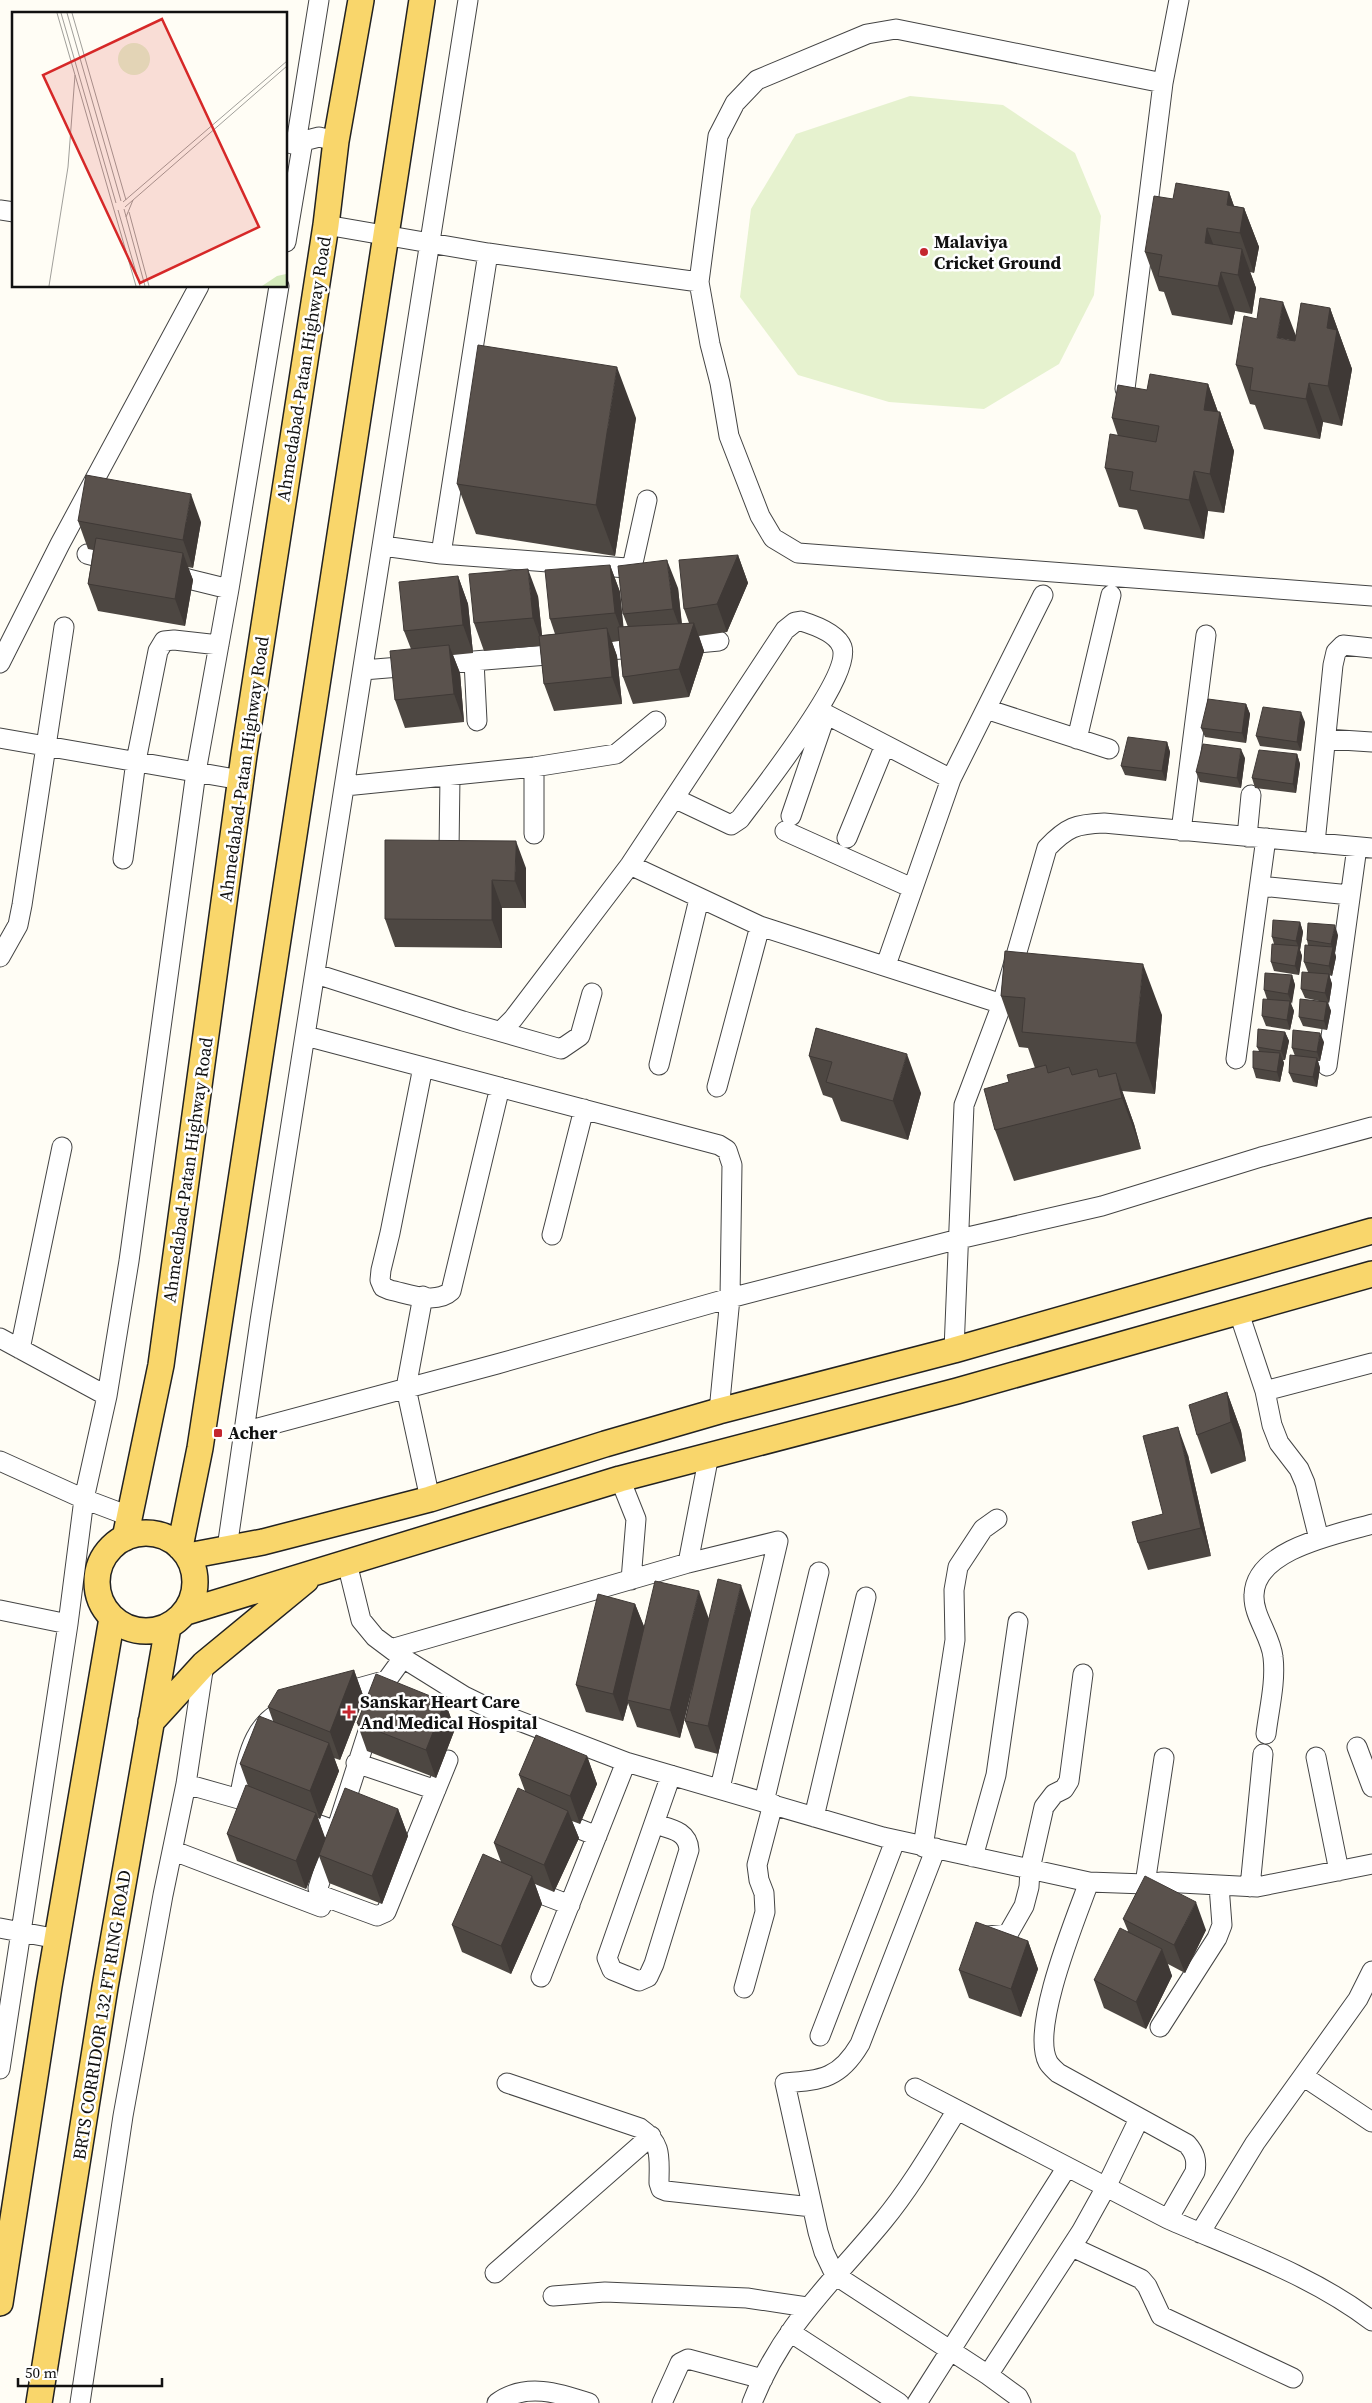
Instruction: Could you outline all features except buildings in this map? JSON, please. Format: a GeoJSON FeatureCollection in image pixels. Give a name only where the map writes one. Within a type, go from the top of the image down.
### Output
{"type":"FeatureCollection","features":[{"type":"Feature","properties":{"kind":"main road","name":"Ahmedabad-Patan Highway Road"},"geometry":{"type":"LineString","coordinates":[[127,1527],[161,1365],[241,780],[326,225],[336,141],[361,0]]}},
{"type":"Feature","properties":{"kind":"main road"},"geometry":{"type":"LineString","coordinates":[[184,1551],[422,0]]}},
{"type":"Feature","properties":{"kind":"main road"},"geometry":{"type":"LineString","coordinates":[[184,1551],[227,1548],[272,1540],[430,1499],[605,1444],[719,1411],[954,1350],[1372,1231]]}},
{"type":"Feature","properties":{"kind":"main road"},"geometry":{"type":"LineString","coordinates":[[177,1620],[192,1602],[196,1584],[193,1567],[184,1551],[160,1535],[142,1534],[127,1527],[106,1553],[97,1575],[99,1598],[112,1618],[122,1625],[145,1632],[317,1571],[620,1479],[957,1391],[1372,1274]]}},
{"type":"Feature","properties":{"kind":"main road"},"geometry":{"type":"LineString","coordinates":[[605,1444],[620,1479]]}},
{"type":"Feature","properties":{"kind":"main road"},"geometry":{"type":"LineString","coordinates":[[151,1722],[204,1664],[317,1571]]}},
{"type":"Feature","properties":{"kind":"main road"},"geometry":{"type":"LineString","coordinates":[[0,2303],[112,1618]]}},
{"type":"Feature","properties":{"kind":"main road","name":"BRTS CORRIDOR 132 FT RING ROAD"},"geometry":{"type":"LineString","coordinates":[[39,2403],[105,1987],[151,1722],[177,1620]]}},
{"type":"Feature","properties":{"kind":"street"},"geometry":{"type":"LineString","coordinates":[[288,220],[295,143],[319,0]]}},
{"type":"Feature","properties":{"kind":"street"},"geometry":{"type":"LineString","coordinates":[[227,1548],[243,1432],[468,0]]}},
{"type":"Feature","properties":{"kind":"street"},"geometry":{"type":"LineString","coordinates":[[1125,389],[1164,83],[1179,0]]}},
{"type":"Feature","properties":{"kind":"street"},"geometry":{"type":"LineString","coordinates":[[1164,83],[896,29],[867,34],[757,80],[735,103],[718,136],[699,282],[729,436],[760,516],[773,538],[798,553],[1372,596]]}},
{"type":"Feature","properties":{"kind":"street"},"geometry":{"type":"LineString","coordinates":[[295,143],[319,137],[336,141]]}},
{"type":"Feature","properties":{"kind":"street"},"geometry":{"type":"LineString","coordinates":[[326,225],[488,253],[699,282]]}},
{"type":"Feature","properties":{"kind":"street"},"geometry":{"type":"LineString","coordinates":[[441,554],[488,253]]}},
{"type":"Feature","properties":{"kind":"street"},"geometry":{"type":"LineString","coordinates":[[0,663],[60,544],[198,288]]}},
{"type":"Feature","properties":{"kind":"street"},"geometry":{"type":"LineString","coordinates":[[0,2069],[23,1933],[68,1624],[84,1499],[107,1396],[154,1089],[196,772],[230,589],[279,288]]}},
{"type":"Feature","properties":{"kind":"street"},"geometry":{"type":"LineString","coordinates":[[470,375],[489,378]]}},
{"type":"Feature","properties":{"kind":"street"},"geometry":{"type":"LineString","coordinates":[[382,546],[441,554],[627,568],[633,563],[647,500]]}},
{"type":"Feature","properties":{"kind":"street"},"geometry":{"type":"LineString","coordinates":[[87,554],[135,566]]}},
{"type":"Feature","properties":{"kind":"street"},"geometry":{"type":"LineString","coordinates":[[154,571],[230,589]]}},
{"type":"Feature","properties":{"kind":"street"},"geometry":{"type":"LineString","coordinates":[[886,965],[951,779],[1043,595]]}},
{"type":"Feature","properties":{"kind":"street"},"geometry":{"type":"LineString","coordinates":[[1077,739],[1111,595]]}},
{"type":"Feature","properties":{"kind":"street"},"geometry":{"type":"LineString","coordinates":[[501,1031],[514,1019],[630,865],[785,630],[795,622],[801,621],[833,636],[842,646],[843,657],[822,712],[788,824],[912,888]]}},
{"type":"Feature","properties":{"kind":"street"},"geometry":{"type":"LineString","coordinates":[[0,957],[18,925],[64,627]]}},
{"type":"Feature","properties":{"kind":"street"},"geometry":{"type":"LineString","coordinates":[[1181,831],[1206,635]]}},
{"type":"Feature","properties":{"kind":"street"},"geometry":{"type":"LineString","coordinates":[[123,859],[136,761],[158,651],[164,641],[174,640],[219,645]]}},
{"type":"Feature","properties":{"kind":"street"},"geometry":{"type":"LineString","coordinates":[[363,670],[718,641]]}},
{"type":"Feature","properties":{"kind":"street"},"geometry":{"type":"LineString","coordinates":[[1315,843],[1336,652],[1343,645],[1372,648]]}},
{"type":"Feature","properties":{"kind":"street"},"geometry":{"type":"LineString","coordinates":[[474,661],[477,721]]}},
{"type":"Feature","properties":{"kind":"street"},"geometry":{"type":"LineString","coordinates":[[986,709],[1109,749]]}},
{"type":"Feature","properties":{"kind":"street"},"geometry":{"type":"LineString","coordinates":[[822,712],[951,779]]}},
{"type":"Feature","properties":{"kind":"street"},"geometry":{"type":"LineString","coordinates":[[674,798],[721,822],[732,825],[740,819],[822,712]]}},
{"type":"Feature","properties":{"kind":"street"},"geometry":{"type":"LineString","coordinates":[[345,786],[534,767],[616,754],[656,721]]}},
{"type":"Feature","properties":{"kind":"street"},"geometry":{"type":"LineString","coordinates":[[0,738],[241,780]]}},
{"type":"Feature","properties":{"kind":"street"},"geometry":{"type":"LineString","coordinates":[[1326,739],[1372,742]]}},
{"type":"Feature","properties":{"kind":"street"},"geometry":{"type":"LineString","coordinates":[[847,838],[885,745]]}},
{"type":"Feature","properties":{"kind":"street"},"geometry":{"type":"LineString","coordinates":[[534,767],[534,834]]}},
{"type":"Feature","properties":{"kind":"street"},"geometry":{"type":"LineString","coordinates":[[449,850],[450,776]]}},
{"type":"Feature","properties":{"kind":"street"},"geometry":{"type":"LineString","coordinates":[[1247,837],[1251,795]]}},
{"type":"Feature","properties":{"kind":"street"},"geometry":{"type":"LineString","coordinates":[[954,1350],[964,1106],[1002,1004],[1047,848],[1060,834],[1078,824],[1104,823],[1364,848],[1350,895],[1327,1066]]}},
{"type":"Feature","properties":{"kind":"street"},"geometry":{"type":"LineString","coordinates":[[1236,1059],[1266,838]]}},
{"type":"Feature","properties":{"kind":"street"},"geometry":{"type":"LineString","coordinates":[[630,865],[760,926],[886,965],[1002,1004]]}},
{"type":"Feature","properties":{"kind":"street"},"geometry":{"type":"LineString","coordinates":[[1260,886],[1350,895]]}},
{"type":"Feature","properties":{"kind":"street"},"geometry":{"type":"LineString","coordinates":[[659,1065],[699,899]]}},
{"type":"Feature","properties":{"kind":"street"},"geometry":{"type":"LineString","coordinates":[[717,1087],[760,926]]}},
{"type":"Feature","properties":{"kind":"street"},"geometry":{"type":"LineString","coordinates":[[316,974],[562,1049],[580,1036],[592,992]]}},
{"type":"Feature","properties":{"kind":"street"},"geometry":{"type":"LineString","coordinates":[[306,1036],[719,1144],[727,1150],[732,1165],[730,1298],[719,1411]]}},
{"type":"Feature","properties":{"kind":"street"},"geometry":{"type":"LineString","coordinates":[[423,1067],[380,1280],[383,1287],[390,1290],[444,1298],[451,1291],[500,1087]]}},
{"type":"Feature","properties":{"kind":"street"},"geometry":{"type":"LineString","coordinates":[[552,1235],[584,1109]]}},
{"type":"Feature","properties":{"kind":"street"},"geometry":{"type":"LineString","coordinates":[[243,1432],[730,1298],[959,1239],[1102,1206],[1261,1157],[1372,1127]]}},
{"type":"Feature","properties":{"kind":"street"},"geometry":{"type":"LineString","coordinates":[[20,1349],[62,1147]]}},
{"type":"Feature","properties":{"kind":"street"},"geometry":{"type":"LineString","coordinates":[[423,1296],[406,1388],[430,1499]]}},
{"type":"Feature","properties":{"kind":"street"},"geometry":{"type":"LineString","coordinates":[[1239,1313],[1265,1391],[1272,1425],[1279,1443],[1299,1469],[1305,1482],[1320,1539]]}},
{"type":"Feature","properties":{"kind":"street"},"geometry":{"type":"LineString","coordinates":[[0,1338],[107,1396]]}},
{"type":"Feature","properties":{"kind":"street"},"geometry":{"type":"LineString","coordinates":[[1265,1391],[1372,1363]]}},
{"type":"Feature","properties":{"kind":"street"},"geometry":{"type":"LineString","coordinates":[[688,1563],[709,1455]]}},
{"type":"Feature","properties":{"kind":"street"},"geometry":{"type":"LineString","coordinates":[[0,1461],[84,1499],[127,1527]]}},
{"type":"Feature","properties":{"kind":"street"},"geometry":{"type":"LineString","coordinates":[[620,1479],[636,1519],[631,1580]]}},
{"type":"Feature","properties":{"kind":"street"},"geometry":{"type":"LineString","coordinates":[[997,1519],[983,1529],[958,1567],[954,1590],[955,1640],[929,1848],[860,2044],[851,2060],[837,2073],[818,2080],[785,2083],[812,2207],[824,2252],[835,2275],[988,2375],[1018,2397],[1021,2403]]}},
{"type":"Feature","properties":{"kind":"street"},"geometry":{"type":"LineString","coordinates":[[1266,1734],[1273,1678],[1273,1656],[1256,1605],[1254,1595],[1256,1585],[1271,1562],[1281,1555],[1320,1539],[1372,1524]]}},
{"type":"Feature","properties":{"kind":"street"},"geometry":{"type":"LineString","coordinates":[[397,1653],[688,1563],[778,1541],[720,1788]]}},
{"type":"Feature","properties":{"kind":"street"},"geometry":{"type":"LineString","coordinates":[[346,1563],[361,1620],[375,1637],[397,1653],[464,1696],[501,1714],[626,1762],[671,1776],[720,1788],[895,1840],[1089,1882],[1154,1888],[1250,1887],[1372,1864]]}},
{"type":"Feature","properties":{"kind":"street"},"geometry":{"type":"LineString","coordinates":[[744,1988],[765,1912],[764,1893],[758,1880],[758,1865],[769,1803],[819,1572]]}},
{"type":"Feature","properties":{"kind":"street"},"geometry":{"type":"LineString","coordinates":[[814,1817],[866,1597]]}},
{"type":"Feature","properties":{"kind":"street"},"geometry":{"type":"LineString","coordinates":[[0,1610],[68,1624]]}},
{"type":"Feature","properties":{"kind":"street"},"geometry":{"type":"LineString","coordinates":[[973,1856],[996,1775],[1018,1622]]}},
{"type":"Feature","properties":{"kind":"street"},"geometry":{"type":"LineString","coordinates":[[397,1653],[356,1763],[318,1888],[320,1895],[377,1916],[386,1912],[448,1760]]}},
{"type":"Feature","properties":{"kind":"street"},"geometry":{"type":"LineString","coordinates":[[80,2403],[123,2116],[163,1895],[174,1851],[204,1664]]}},
{"type":"Feature","properties":{"kind":"street"},"geometry":{"type":"LineString","coordinates":[[980,1953],[988,1936],[1008,1934],[1018,1917],[1030,1887],[1030,1869],[1044,1807],[1054,1794],[1064,1789],[1069,1781],[1083,1674]]}},
{"type":"Feature","properties":{"kind":"street"},"geometry":{"type":"LineString","coordinates":[[186,1784],[247,1801],[255,1737],[266,1720],[281,1710],[387,1680]]}},
{"type":"Feature","properties":{"kind":"street"},"geometry":{"type":"LineString","coordinates":[[1357,1748],[1372,1787]]}},
{"type":"Feature","properties":{"kind":"street"},"geometry":{"type":"LineString","coordinates":[[1250,1887],[1263,1754]]}},
{"type":"Feature","properties":{"kind":"street"},"geometry":{"type":"LineString","coordinates":[[1316,1757],[1338,1871]]}},
{"type":"Feature","properties":{"kind":"street"},"geometry":{"type":"LineString","coordinates":[[1154,1888],[1164,1758]]}},
{"type":"Feature","properties":{"kind":"street"},"geometry":{"type":"LineString","coordinates":[[541,1977],[626,1762]]}},
{"type":"Feature","properties":{"kind":"street"},"geometry":{"type":"LineString","coordinates":[[356,1763],[436,1790]]}},
{"type":"Feature","properties":{"kind":"street"},"geometry":{"type":"LineString","coordinates":[[655,1824],[683,1834],[689,1840],[689,1850],[654,1964],[648,1977],[639,1981],[612,1970],[608,1958],[610,1946],[671,1776]]}},
{"type":"Feature","properties":{"kind":"street"},"geometry":{"type":"LineString","coordinates":[[281,1811],[336,1831]]}},
{"type":"Feature","properties":{"kind":"street"},"geometry":{"type":"LineString","coordinates":[[538,1812],[597,1836]]}},
{"type":"Feature","properties":{"kind":"street"},"geometry":{"type":"LineString","coordinates":[[820,2036],[895,1840]]}},
{"type":"Feature","properties":{"kind":"street"},"geometry":{"type":"LineString","coordinates":[[174,1851],[321,1907]]}},
{"type":"Feature","properties":{"kind":"street"},"geometry":{"type":"LineString","coordinates":[[500,1879],[570,1905]]}},
{"type":"Feature","properties":{"kind":"street"},"geometry":{"type":"LineString","coordinates":[[1089,1882],[1056,1972],[1047,2014],[1044,2047],[1048,2063],[1058,2074],[1187,2144],[1194,2152],[1196,2164],[1194,2172],[1168,2219]]}},
{"type":"Feature","properties":{"kind":"street"},"geometry":{"type":"LineString","coordinates":[[1160,2027],[1217,1938],[1222,1925],[1219,1886]]}},
{"type":"Feature","properties":{"kind":"street"},"geometry":{"type":"LineString","coordinates":[[0,1928],[58,1939]]}},
{"type":"Feature","properties":{"kind":"street"},"geometry":{"type":"LineString","coordinates":[[1200,2233],[1256,2143],[1303,2076],[1365,2003],[1372,1971]]}},
{"type":"Feature","properties":{"kind":"street"},"geometry":{"type":"LineString","coordinates":[[1303,2076],[1372,2122]]}},
{"type":"Feature","properties":{"kind":"street"},"geometry":{"type":"LineString","coordinates":[[506,2083],[626,2122],[651,2136],[657,2145],[661,2189],[812,2207]]}},
{"type":"Feature","properties":{"kind":"street"},"geometry":{"type":"LineString","coordinates":[[914,2088],[1168,2219],[1275,2266],[1332,2295],[1372,2320]]}},
{"type":"Feature","properties":{"kind":"street"},"geometry":{"type":"LineString","coordinates":[[752,2403],[775,2354],[790,2332],[808,2307],[884,2220],[957,2110]]}},
{"type":"Feature","properties":{"kind":"street"},"geometry":{"type":"LineString","coordinates":[[988,2375],[1072,2247],[1106,2187],[1139,2119]]}},
{"type":"Feature","properties":{"kind":"street"},"geometry":{"type":"LineString","coordinates":[[495,2273],[651,2136]]}},
{"type":"Feature","properties":{"kind":"street"},"geometry":{"type":"LineString","coordinates":[[917,2403],[1067,2167]]}},
{"type":"Feature","properties":{"kind":"street"},"geometry":{"type":"LineString","coordinates":[[1072,2247],[1141,2279],[1147,2286],[1155,2308],[1165,2319],[1293,2378]]}},
{"type":"Feature","properties":{"kind":"street"},"geometry":{"type":"LineString","coordinates":[[554,2296],[589,2292],[624,2292],[747,2298],[808,2307]]}},
{"type":"Feature","properties":{"kind":"street"},"geometry":{"type":"LineString","coordinates":[[790,2332],[899,2403]]}},
{"type":"Feature","properties":{"kind":"street"},"geometry":{"type":"LineString","coordinates":[[662,2403],[680,2362],[688,2359],[763,2379]]}},
{"type":"Feature","properties":{"kind":"street"},"geometry":{"type":"LineString","coordinates":[[498,2403],[524,2391],[545,2391],[589,2403]]}},
{"type":"Feature","properties":{"kind":"green space"},"geometry":{"type":"Polygon","coordinates":[[[910,96],[1003,105],[1075,153],[1101,216],[1094,295],[1059,364],[984,409],[889,402],[798,375],[740,297],[751,209],[796,134],[910,96]]]}},
{"type":"Feature","properties":{"kind":"place","name":"Malaviya Cricket Ground"},"geometry":{"type":"Point","coordinates":[924,252]}},
{"type":"Feature","properties":{"kind":"place","name":"Acher"},"geometry":{"type":"Point","coordinates":[218,1433]}},
{"type":"Feature","properties":{"kind":"place","name":"Sanskar Heart Care And Medical Hospital"},"geometry":{"type":"Point","coordinates":[349,1712]}}]}
